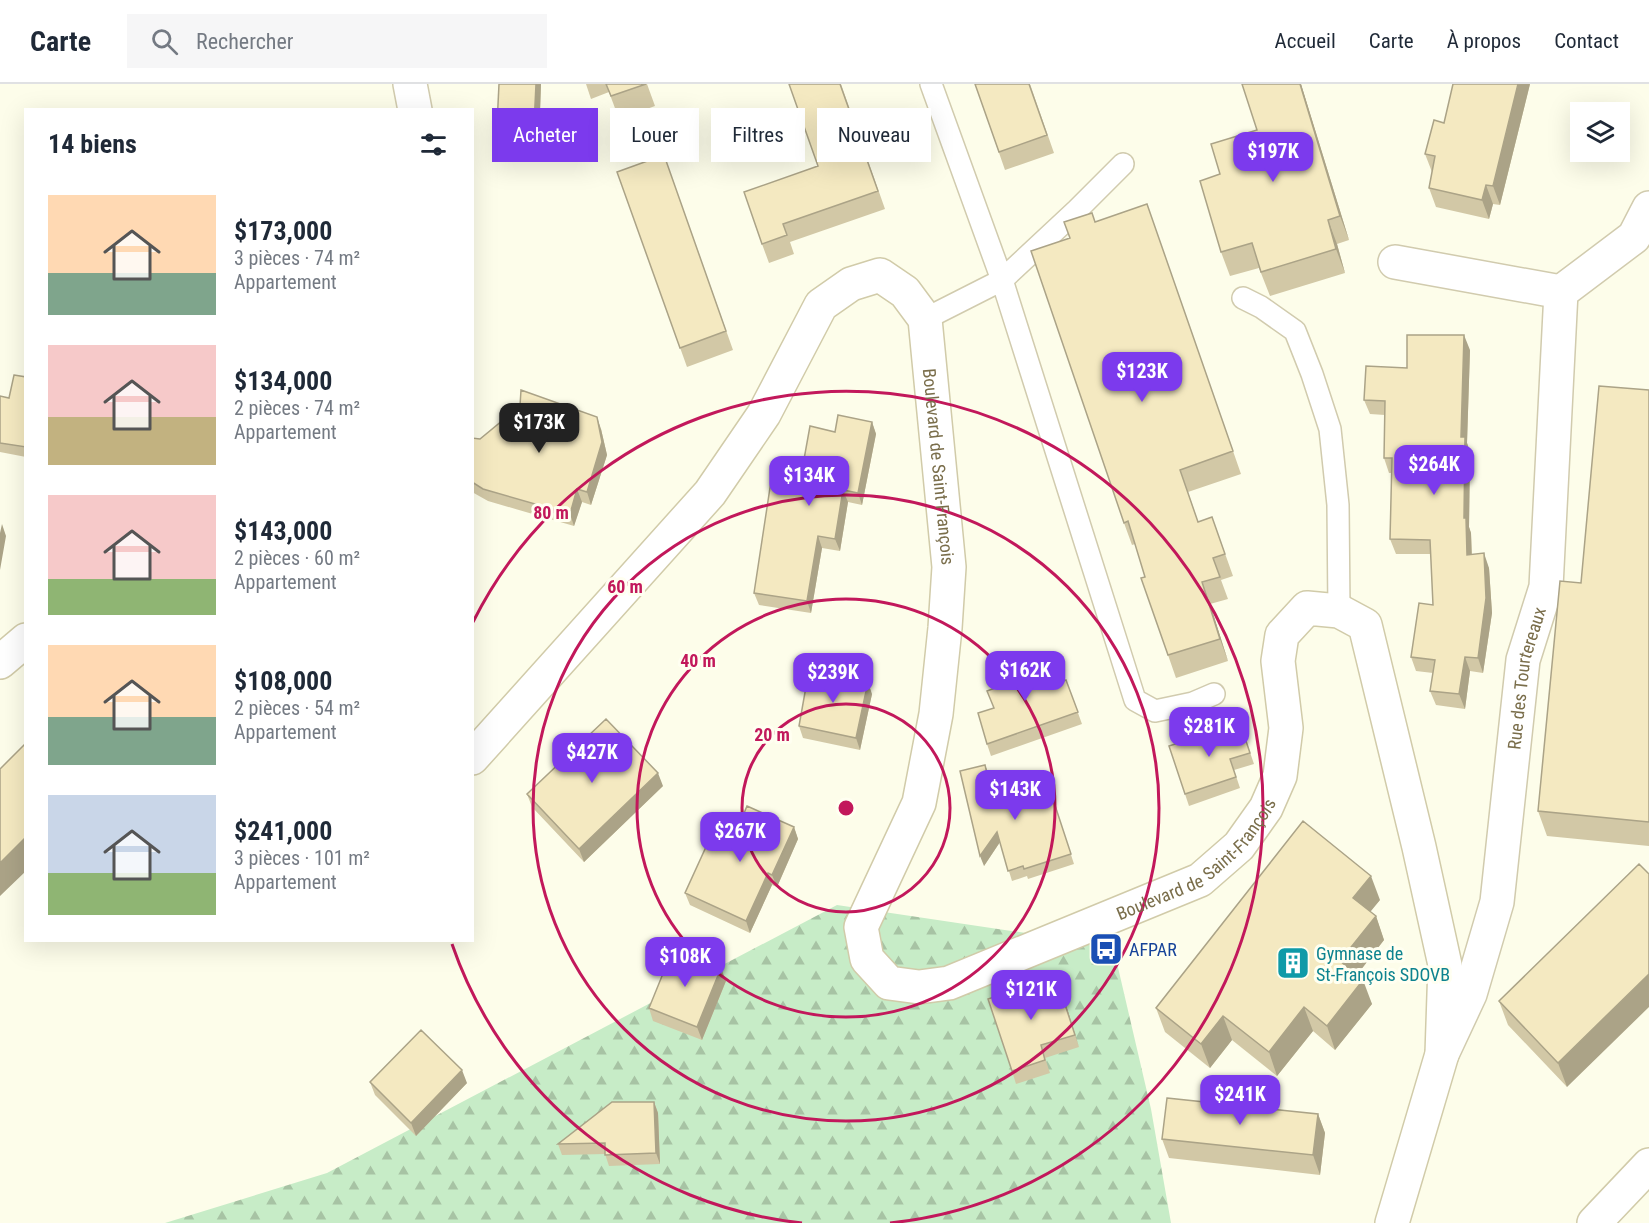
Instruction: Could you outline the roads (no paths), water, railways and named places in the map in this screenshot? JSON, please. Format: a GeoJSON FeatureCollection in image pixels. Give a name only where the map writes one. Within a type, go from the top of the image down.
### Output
{"type":"FeatureCollection","features":[{"type":"Feature","properties":{"kind":"main road"},"geometry":{"type":"LineString","coordinates":[[410,84],[415,108]]}},
{"type":"Feature","properties":{"kind":"main road"},"geometry":{"type":"LineString","coordinates":[[1395,262],[1561,292],[1634,237],[1649,208]]}},
{"type":"Feature","properties":{"kind":"main road"},"geometry":{"type":"LineString","coordinates":[[474,756],[710,493],[764,414],[821,304],[851,284],[880,275],[905,292],[925,319]]}},
{"type":"Feature","properties":{"kind":"main road","name":"Rue des Tourtereaux"},"geometry":{"type":"LineString","coordinates":[[1442,1054],[1470,994],[1497,902],[1524,660],[1545,587],[1561,292]]}},
{"type":"Feature","properties":{"kind":"main road","name":"Boulevard de Saint-François"},"geometry":{"type":"LineString","coordinates":[[925,319],[949,567],[945,628],[936,714],[919,803],[861,927],[867,959],[889,983],[919,987],[949,983],[1200,880],[1239,846],[1266,808],[1280,776],[1286,728],[1278,661],[1282,635],[1307,608],[1339,611],[1365,625],[1419,847],[1444,965],[1442,1054],[1392,1223]]}},
{"type":"Feature","properties":{"kind":"main road"},"geometry":{"type":"LineString","coordinates":[[0,662],[24,642]]}},
{"type":"Feature","properties":{"kind":"main road"},"geometry":{"type":"LineString","coordinates":[[1594,1223],[1649,1165]]}},
{"type":"Feature","properties":{"kind":"lane"},"geometry":{"type":"LineString","coordinates":[[931,84],[1002,279],[1135,700],[1155,711],[1193,703],[1214,694]]}},
{"type":"Feature","properties":{"kind":"lane"},"geometry":{"type":"LineString","coordinates":[[925,319],[1002,279],[1123,164]]}},
{"type":"Feature","properties":{"kind":"lane"},"geometry":{"type":"LineString","coordinates":[[1243,298],[1261,307],[1295,331],[1330,429],[1338,505],[1339,611]]}},
{"type":"Feature","properties":{"kind":"place","name":"AFPAR"},"geometry":{"type":"Point","coordinates":[1106,949]}},
{"type":"Feature","properties":{"kind":"place","name":"Gymnase de St-François SDOVB"},"geometry":{"type":"Point","coordinates":[1293,963]}}]}
